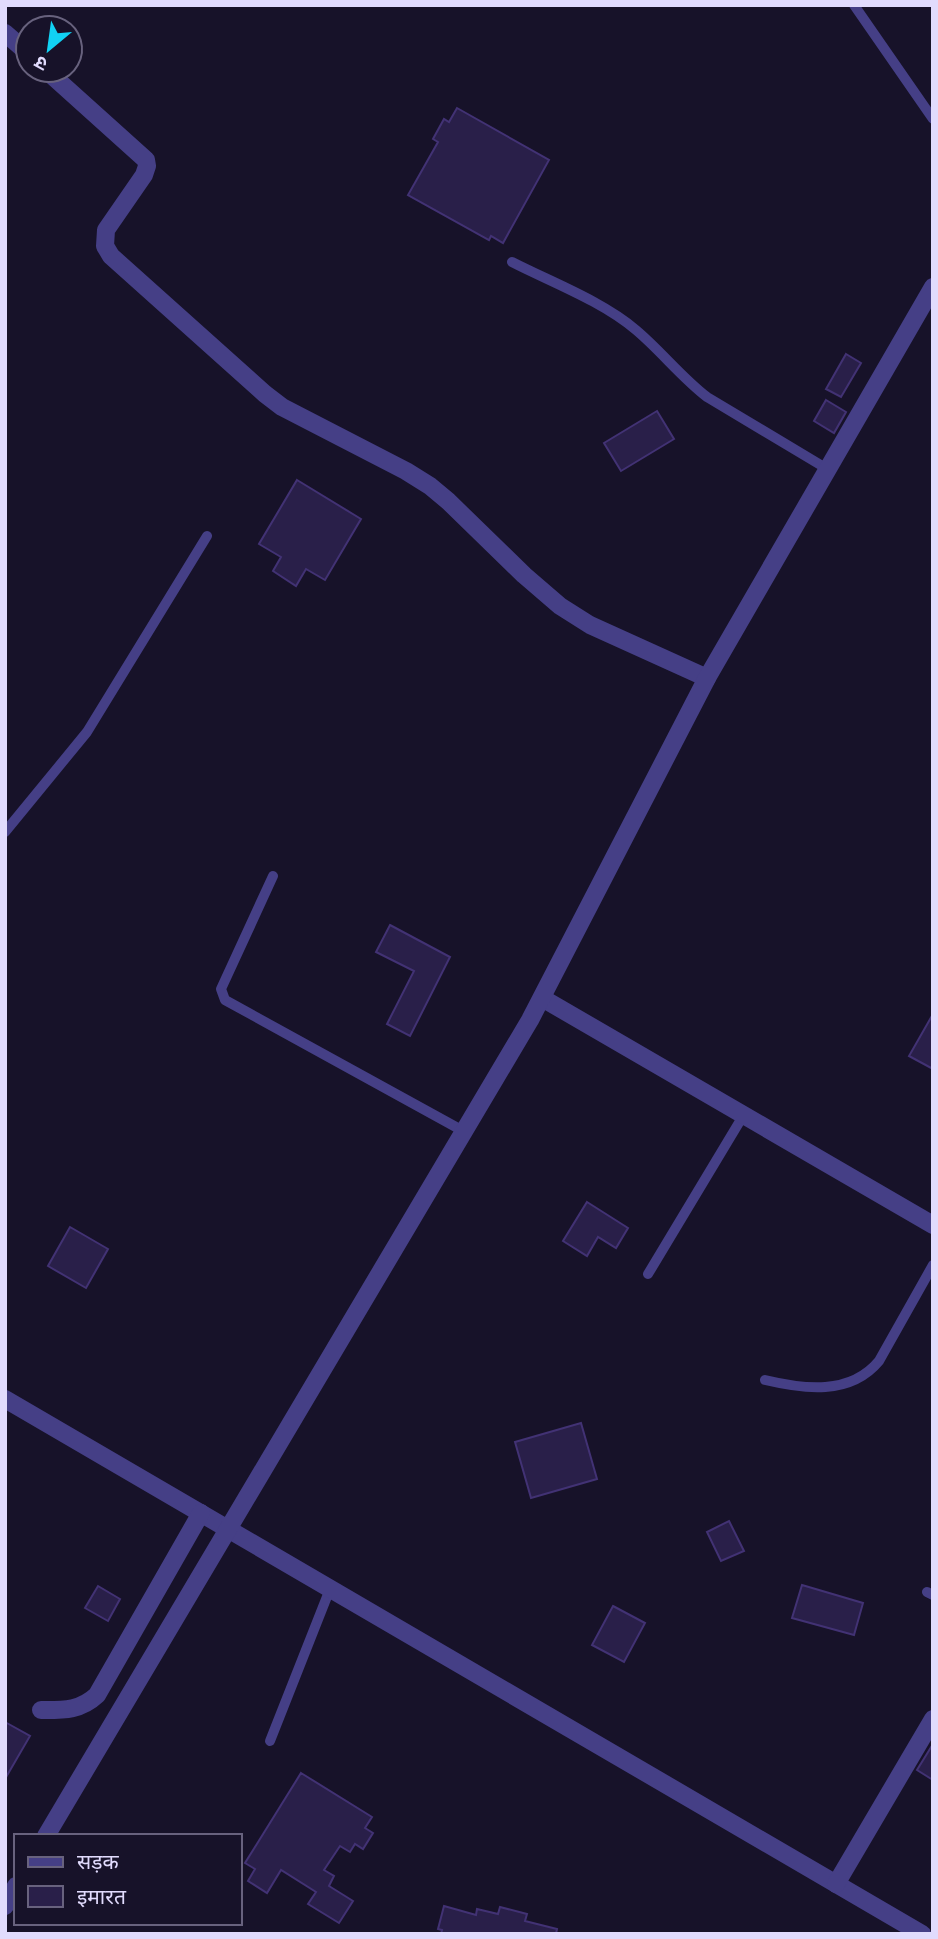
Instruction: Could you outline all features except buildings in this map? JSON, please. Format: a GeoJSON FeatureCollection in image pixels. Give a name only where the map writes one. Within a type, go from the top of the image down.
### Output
{"type":"FeatureCollection","features":[{"type":"Feature","properties":{"kind":"street"},"geometry":{"type":"LineString","coordinates":[[62,84],[146,160],[144,175],[106,230],[105,246],[111,256],[282,407],[407,471],[430,486],[560,606],[590,625],[707,678]]}},
{"type":"Feature","properties":{"kind":"street"},"geometry":{"type":"LineString","coordinates":[[47,1834],[542,998],[707,678],[933,287]]}},
{"type":"Feature","properties":{"kind":"street"},"geometry":{"type":"LineString","coordinates":[[542,998],[933,1226]]}},
{"type":"Feature","properties":{"kind":"street"},"geometry":{"type":"LineString","coordinates":[[5,1399],[922,1934]]}},
{"type":"Feature","properties":{"kind":"street"},"geometry":{"type":"LineString","coordinates":[[41,1710],[72,1709],[87,1704],[97,1695],[201,1513]]}},
{"type":"Feature","properties":{"kind":"street"},"geometry":{"type":"LineString","coordinates":[[836,1884],[933,1719]]}},
{"type":"Feature","properties":{"kind":"street"},"geometry":{"type":"LineString","coordinates":[[5,1906],[14,1890]]}},
{"type":"Feature","properties":{"kind":"lane"},"geometry":{"type":"LineString","coordinates":[[854,5],[933,118]]}},
{"type":"Feature","properties":{"kind":"lane"},"geometry":{"type":"LineString","coordinates":[[512,262],[617,316],[634,328],[707,397],[829,470]]}},
{"type":"Feature","properties":{"kind":"lane"},"geometry":{"type":"LineString","coordinates":[[5,832],[88,732],[207,536]]}},
{"type":"Feature","properties":{"kind":"lane"},"geometry":{"type":"LineString","coordinates":[[272,876],[221,989],[225,1000],[465,1132]]}},
{"type":"Feature","properties":{"kind":"lane"},"geometry":{"type":"LineString","coordinates":[[648,1273],[743,1116]]}},
{"type":"Feature","properties":{"kind":"lane"},"geometry":{"type":"LineString","coordinates":[[765,1380],[798,1387],[821,1388],[861,1377],[879,1361],[933,1265]]}},
{"type":"Feature","properties":{"kind":"lane"},"geometry":{"type":"LineString","coordinates":[[270,1741],[330,1589]]}}]}
